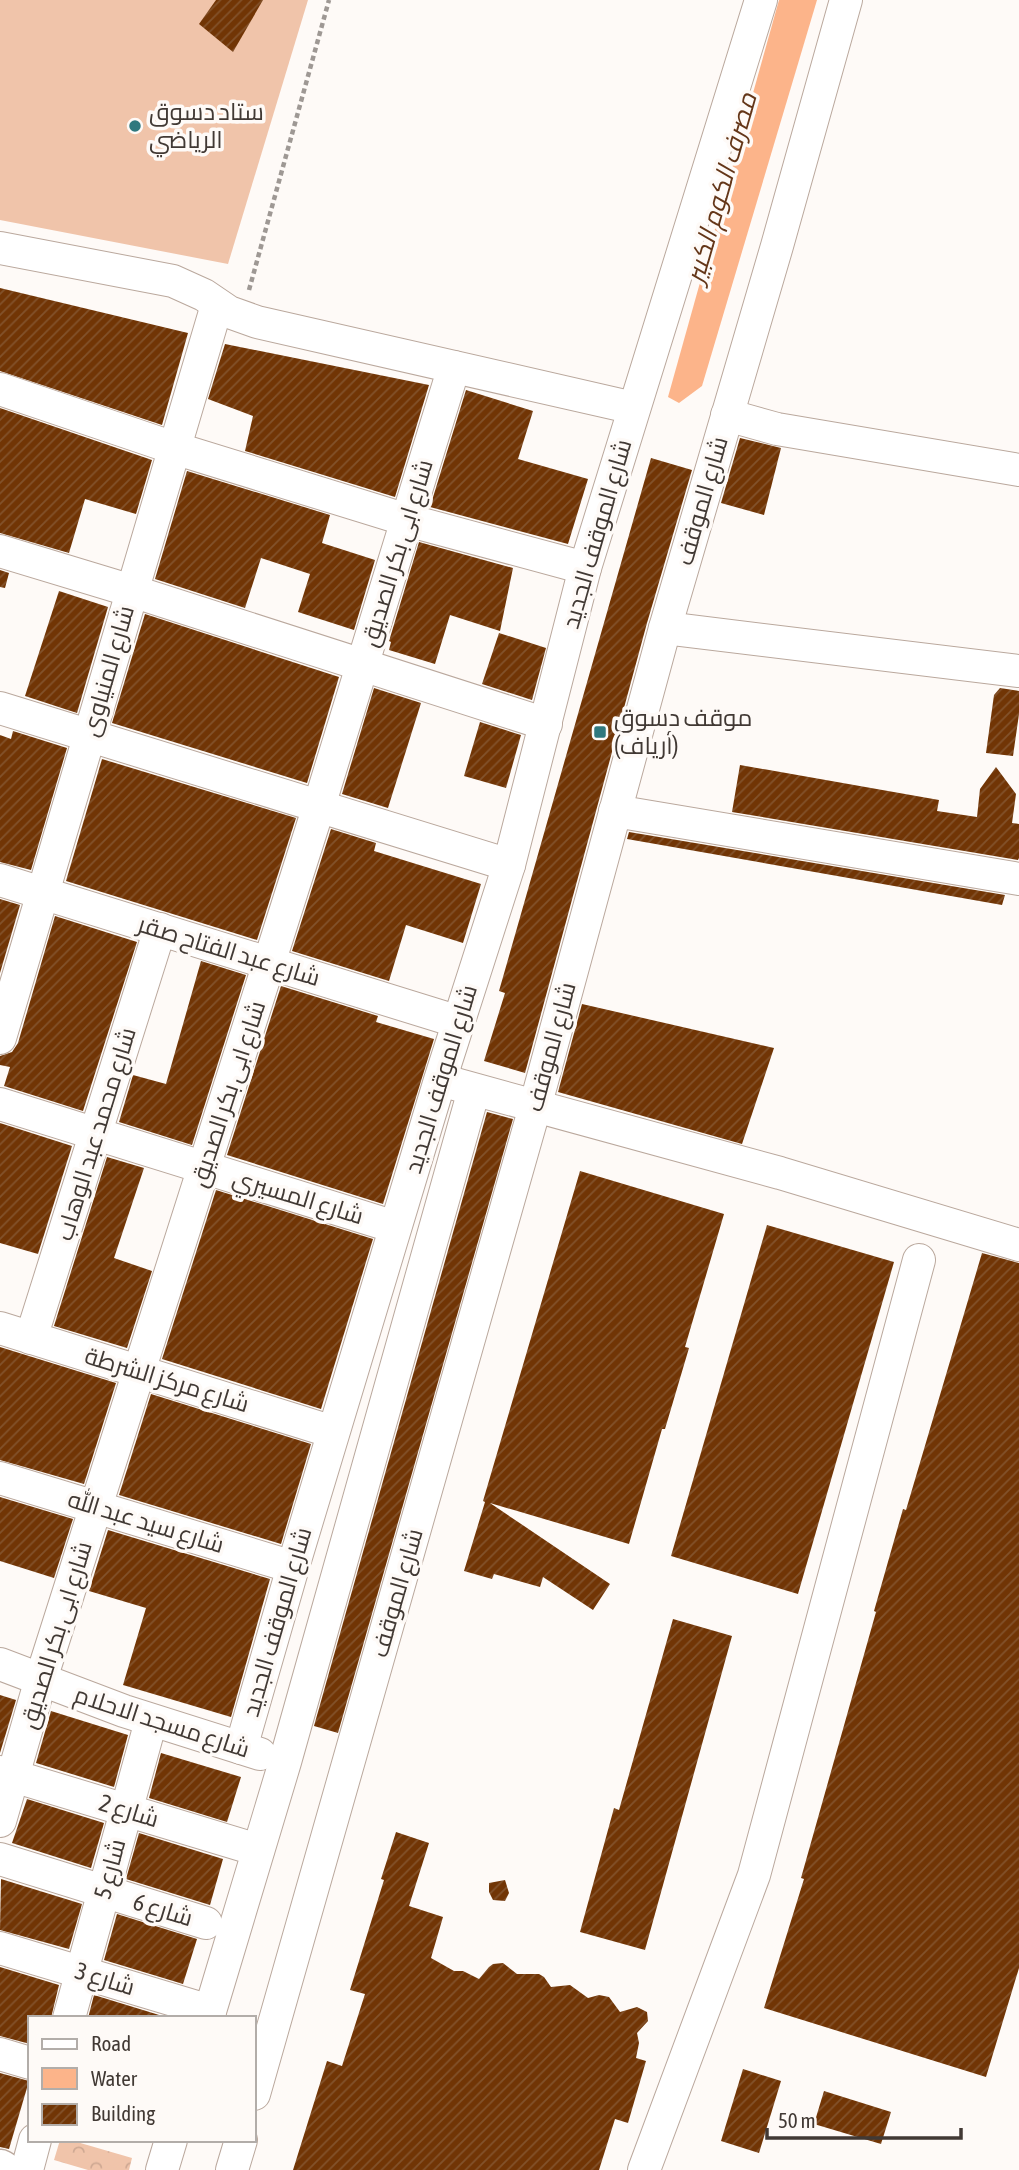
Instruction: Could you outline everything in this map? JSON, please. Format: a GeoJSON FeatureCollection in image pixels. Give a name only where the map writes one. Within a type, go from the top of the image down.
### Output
{"type":"FeatureCollection","features":[{"type":"Feature","properties":{"kind":"street","name":"شارع الموقف الجديد"},"geometry":{"type":"LineString","coordinates":[[241,1748],[395,1227],[509,865],[585,568],[761,0]]}},
{"type":"Feature","properties":{"kind":"street","name":"شارع الموقف"},"geometry":{"type":"LineString","coordinates":[[256,2087],[535,1107],[664,628],[777,246],[846,0]]}},
{"type":"Feature","properties":{"kind":"street"},"geometry":{"type":"LineString","coordinates":[[0,248],[173,281],[204,295],[229,311],[634,408]]}},
{"type":"Feature","properties":{"kind":"street","name":"شارع المنياوى"},"geometry":{"type":"LineString","coordinates":[[0,1038],[174,447],[229,311]]}},
{"type":"Feature","properties":{"kind":"street","name":"شارع ابى بكر الصديق"},"geometry":{"type":"LineString","coordinates":[[0,1821],[6,1773],[41,1679],[270,964],[454,367]]}},
{"type":"Feature","properties":{"kind":"street"},"geometry":{"type":"LineString","coordinates":[[0,389],[407,520],[585,568]]}},
{"type":"Feature","properties":{"kind":"street"},"geometry":{"type":"LineString","coordinates":[[727,415],[777,429],[1019,470]]}},
{"type":"Feature","properties":{"kind":"street"},"geometry":{"type":"LineString","coordinates":[[0,551],[546,724]]}},
{"type":"Feature","properties":{"kind":"street"},"geometry":{"type":"LineString","coordinates":[[664,628],[1019,671]]}},
{"type":"Feature","properties":{"kind":"street"},"geometry":{"type":"LineString","coordinates":[[0,708],[509,865]]}},
{"type":"Feature","properties":{"kind":"street"},"geometry":{"type":"LineString","coordinates":[[615,811],[1019,879]]}},
{"type":"Feature","properties":{"kind":"street","name":"شارع عبد الفتاح صقر"},"geometry":{"type":"LineString","coordinates":[[0,880],[459,1022]]}},
{"type":"Feature","properties":{"kind":"street","name":"شارع محمد عبد الوهاب"},"geometry":{"type":"LineString","coordinates":[[32,1338],[160,929]]}},
{"type":"Feature","properties":{"kind":"street"},"geometry":{"type":"LineString","coordinates":[[440,1080],[780,1172],[1019,1245]]}},
{"type":"Feature","properties":{"kind":"street"},"geometry":{"type":"LineString","coordinates":[[209,2014],[285,1762],[474,1090]]}},
{"type":"Feature","properties":{"kind":"street","name":"شارع المسيري"},"geometry":{"type":"LineString","coordinates":[[0,1104],[395,1227]]}},
{"type":"Feature","properties":{"kind":"street"},"geometry":{"type":"LineString","coordinates":[[644,2170],[754,1875],[919,1260]]}},
{"type":"Feature","properties":{"kind":"street","name":"شارع مركز الشرطة"},"geometry":{"type":"LineString","coordinates":[[0,1328],[333,1432]]}},
{"type":"Feature","properties":{"kind":"street","name":"شارع سيد عبد الله"},"geometry":{"type":"LineString","coordinates":[[0,1478],[293,1567]]}},
{"type":"Feature","properties":{"kind":"street","name":"شارع مسجد الاحلام"},"geometry":{"type":"LineString","coordinates":[[0,1664],[151,1721],[285,1762]]}},
{"type":"Feature","properties":{"kind":"street","name":"شارع 5"},"geometry":{"type":"LineString","coordinates":[[70,2016],[151,1721]]}},
{"type":"Feature","properties":{"kind":"street","name":"شارع 2"},"geometry":{"type":"LineString","coordinates":[[6,1773],[258,1850]]}},
{"type":"Feature","properties":{"kind":"street","name":"شارع 6"},"geometry":{"type":"LineString","coordinates":[[0,1859],[206,1923]]}},
{"type":"Feature","properties":{"kind":"street","name":"شارع 3"},"geometry":{"type":"LineString","coordinates":[[0,1948],[209,2014]]}},
{"type":"Feature","properties":{"kind":"street"},"geometry":{"type":"LineString","coordinates":[[0,2054],[28,2062]]}},
{"type":"Feature","properties":{"kind":"street"},"geometry":{"type":"LineString","coordinates":[[27,2170],[34,2142]]}},
{"type":"Feature","properties":{"kind":"street"},"geometry":{"type":"LineString","coordinates":[[162,2170],[170,2142]]}},
{"type":"Feature","properties":{"kind":"street"},"geometry":{"type":"LineString","coordinates":[[232,2170],[240,2142]]}},
{"type":"Feature","properties":{"kind":"path"},"geometry":{"type":"LineString","coordinates":[[229,311],[329,0]]}},
{"type":"Feature","properties":{"kind":"green space","name":"ستاد دسوق الرياضي"},"geometry":{"type":"Polygon","coordinates":[[[0,0],[308,0],[228,264],[0,220],[0,0]]]}},
{"type":"Feature","properties":{"kind":"green space"},"geometry":{"type":"Polygon","coordinates":[[[59,2142],[77,2142],[132,2158],[129,2170],[88,2170],[54,2160],[59,2142]]]}},
{"type":"Feature","properties":{"kind":"water"},"geometry":{"type":"Polygon","coordinates":[[[779,0],[817,0],[702,386],[679,403],[668,397],[779,0]]]}},
{"type":"Feature","properties":{"kind":"building"},"geometry":{"type":"Polygon","coordinates":[[[216,0],[263,0],[233,52],[199,24],[216,0]]]}},
{"type":"Feature","properties":{"kind":"building"},"geometry":{"type":"Polygon","coordinates":[[[0,288],[188,333],[162,425],[0,371],[0,288]]]}},
{"type":"Feature","properties":{"kind":"building"},"geometry":{"type":"Polygon","coordinates":[[[225,344],[429,385],[395,497],[245,451],[253,416],[208,399],[225,344]]]}},
{"type":"Feature","properties":{"kind":"building"},"geometry":{"type":"Polygon","coordinates":[[[466,390],[533,411],[518,459],[588,479],[568,544],[430,507],[466,390]]]}},
{"type":"Feature","properties":{"kind":"building"},"geometry":{"type":"Polygon","coordinates":[[[0,408],[152,460],[136,514],[85,499],[69,553],[0,533],[0,408]]]}},
{"type":"Feature","properties":{"kind":"building"},"geometry":{"type":"Polygon","coordinates":[[[740,438],[781,448],[764,515],[721,503],[740,438]]]}},
{"type":"Feature","properties":{"kind":"building","name":"موقف دسوق (أرياف)"},"geometry":{"type":"Polygon","coordinates":[[[651,458],[692,470],[647,623],[525,1073],[484,1061],[505,993],[499,991],[651,458]]]}},
{"type":"Feature","properties":{"kind":"building"},"geometry":{"type":"Polygon","coordinates":[[[187,471],[330,515],[322,543],[375,560],[354,630],[298,612],[310,574],[261,558],[245,608],[155,579],[187,471]]]}},
{"type":"Feature","properties":{"kind":"building"},"geometry":{"type":"Polygon","coordinates":[[[419,542],[513,568],[500,631],[450,615],[435,664],[389,650],[389,641],[419,542]]]}},
{"type":"Feature","properties":{"kind":"building"},"geometry":{"type":"Polygon","coordinates":[[[0,570],[9,573],[5,588],[0,587],[0,570]]]}},
{"type":"Feature","properties":{"kind":"building"},"geometry":{"type":"Polygon","coordinates":[[[59,591],[108,607],[77,713],[25,696],[59,591]]]}},
{"type":"Feature","properties":{"kind":"building"},"geometry":{"type":"Polygon","coordinates":[[[145,614],[339,677],[307,783],[112,723],[145,614]]]}},
{"type":"Feature","properties":{"kind":"building"},"geometry":{"type":"Polygon","coordinates":[[[499,633],[546,648],[532,700],[482,684],[499,633]]]}},
{"type":"Feature","properties":{"kind":"building"},"geometry":{"type":"Polygon","coordinates":[[[374,688],[421,703],[388,808],[342,794],[374,688]]]}},
{"type":"Feature","properties":{"kind":"building"},"geometry":{"type":"Polygon","coordinates":[[[1000,688],[1019,691],[1019,714],[1013,756],[986,753],[994,695],[1000,688]]]}},
{"type":"Feature","properties":{"kind":"building"},"geometry":{"type":"Polygon","coordinates":[[[480,722],[521,735],[506,788],[464,776],[480,722]]]}},
{"type":"Feature","properties":{"kind":"building"},"geometry":{"type":"Polygon","coordinates":[[[13,731],[67,748],[31,870],[0,862],[0,735],[11,739],[13,731]]]}},
{"type":"Feature","properties":{"kind":"building"},"geometry":{"type":"Polygon","coordinates":[[[102,759],[296,818],[257,940],[66,881],[102,759]]]}},
{"type":"Feature","properties":{"kind":"building"},"geometry":{"type":"Polygon","coordinates":[[[740,765],[939,800],[937,811],[977,817],[980,789],[996,767],[1016,794],[1012,823],[1019,824],[1019,858],[1018,860],[732,812],[740,765]]]}},
{"type":"Feature","properties":{"kind":"building"},"geometry":{"type":"Polygon","coordinates":[[[331,829],[376,843],[374,851],[481,884],[463,943],[406,925],[389,981],[292,951],[331,829]]]}},
{"type":"Feature","properties":{"kind":"building"},"geometry":{"type":"Polygon","coordinates":[[[629,832],[1005,895],[1002,905],[627,839],[629,832]]]}},
{"type":"Feature","properties":{"kind":"building"},"geometry":{"type":"Polygon","coordinates":[[[0,899],[20,905],[0,973],[0,899]]]}},
{"type":"Feature","properties":{"kind":"building"},"geometry":{"type":"Polygon","coordinates":[[[55,916],[137,942],[83,1111],[4,1086],[10,1067],[0,1065],[0,1056],[12,1052],[18,1043],[55,916]]]}},
{"type":"Feature","properties":{"kind":"building"},"geometry":{"type":"Polygon","coordinates":[[[201,961],[246,975],[192,1145],[119,1122],[133,1075],[166,1084],[201,961]]]}},
{"type":"Feature","properties":{"kind":"building"},"geometry":{"type":"Polygon","coordinates":[[[281,986],[378,1016],[376,1022],[434,1039],[383,1204],[227,1155],[281,986]]]}},
{"type":"Feature","properties":{"kind":"building"},"geometry":{"type":"Polygon","coordinates":[[[582,1004],[774,1048],[742,1144],[558,1092],[582,1004]]]}},
{"type":"Feature","properties":{"kind":"building"},"geometry":{"type":"Polygon","coordinates":[[[487,1112],[513,1119],[338,1733],[314,1726],[487,1112]]]}},
{"type":"Feature","properties":{"kind":"building"},"geometry":{"type":"Polygon","coordinates":[[[0,1123],[72,1146],[38,1254],[0,1243],[0,1123]]]}},
{"type":"Feature","properties":{"kind":"building"},"geometry":{"type":"Polygon","coordinates":[[[107,1157],[144,1168],[114,1258],[152,1271],[127,1348],[54,1326],[107,1157]]]}},
{"type":"Feature","properties":{"kind":"building"},"geometry":{"type":"Polygon","coordinates":[[[580,1171],[724,1214],[685,1347],[689,1348],[665,1429],[662,1429],[629,1544],[490,1503],[610,1584],[593,1610],[543,1577],[540,1587],[494,1574],[492,1579],[464,1571],[580,1171]]]}},
{"type":"Feature","properties":{"kind":"building"},"geometry":{"type":"Polygon","coordinates":[[[216,1190],[373,1239],[321,1409],[162,1359],[216,1190]]]}},
{"type":"Feature","properties":{"kind":"building"},"geometry":{"type":"Polygon","coordinates":[[[767,1225],[894,1262],[798,1594],[671,1556],[767,1225]]]}},
{"type":"Feature","properties":{"kind":"building"},"geometry":{"type":"Polygon","coordinates":[[[982,1253],[1019,1263],[1019,1968],[986,2077],[764,2008],[804,1879],[801,1878],[903,1509],[906,1510],[982,1253]]]}},
{"type":"Feature","properties":{"kind":"building"},"geometry":{"type":"Polygon","coordinates":[[[0,1347],[116,1383],[84,1484],[0,1460],[0,1347]]]}},
{"type":"Feature","properties":{"kind":"building"},"geometry":{"type":"Polygon","coordinates":[[[151,1394],[311,1444],[281,1544],[119,1495],[151,1394]]]}},
{"type":"Feature","properties":{"kind":"building"},"geometry":{"type":"Polygon","coordinates":[[[0,1497],[73,1519],[54,1578],[0,1561],[0,1497]]]}},
{"type":"Feature","properties":{"kind":"building"},"geometry":{"type":"Polygon","coordinates":[[[108,1530],[270,1579],[231,1717],[123,1685],[146,1608],[89,1591],[108,1530]]]}},
{"type":"Feature","properties":{"kind":"building"},"geometry":{"type":"Polygon","coordinates":[[[673,1619],[732,1636],[645,1950],[580,1932],[614,1808],[619,1810],[673,1619]]]}},
{"type":"Feature","properties":{"kind":"building"},"geometry":{"type":"Polygon","coordinates":[[[0,1695],[16,1700],[0,1753],[0,1695]]]}},
{"type":"Feature","properties":{"kind":"building"},"geometry":{"type":"Polygon","coordinates":[[[51,1711],[128,1735],[114,1787],[36,1763],[51,1711]]]}},
{"type":"Feature","properties":{"kind":"building"},"geometry":{"type":"Polygon","coordinates":[[[161,1753],[241,1777],[227,1822],[149,1798],[161,1753]]]}},
{"type":"Feature","properties":{"kind":"building"},"geometry":{"type":"Polygon","coordinates":[[[27,1799],[104,1823],[91,1868],[12,1843],[27,1799]]]}},
{"type":"Feature","properties":{"kind":"building"},"geometry":{"type":"Polygon","coordinates":[[[396,1832],[429,1843],[409,1906],[443,1917],[431,1958],[454,1971],[463,1971],[479,1979],[493,1964],[503,1963],[517,1974],[539,1974],[551,1987],[570,1985],[588,1998],[599,1995],[609,1997],[620,2012],[637,2007],[647,2012],[648,2021],[637,2033],[639,2043],[636,2058],[646,2061],[628,2123],[615,2119],[599,2170],[293,2170],[327,2061],[342,2066],[365,1994],[350,1990],[396,1832]]]}},
{"type":"Feature","properties":{"kind":"building"},"geometry":{"type":"Polygon","coordinates":[[[139,1833],[223,1859],[210,1905],[126,1879],[139,1833]]]}},
{"type":"Feature","properties":{"kind":"building"},"geometry":{"type":"Polygon","coordinates":[[[1,1879],[82,1904],[69,1949],[0,1930],[1,1879]]]}},
{"type":"Feature","properties":{"kind":"building"},"geometry":{"type":"Polygon","coordinates":[[[505,1880],[509,1893],[505,1901],[493,1900],[489,1883],[505,1880]]]}},
{"type":"Feature","properties":{"kind":"building"},"geometry":{"type":"Polygon","coordinates":[[[117,1914],[197,1939],[183,1984],[104,1960],[117,1914]]]}},
{"type":"Feature","properties":{"kind":"building"},"geometry":{"type":"Polygon","coordinates":[[[0,1967],[59,1985],[51,2016],[28,2016],[28,2043],[0,2036],[0,1967]]]}},
{"type":"Feature","properties":{"kind":"building"},"geometry":{"type":"Polygon","coordinates":[[[94,1995],[162,2016],[89,2016],[94,1995]]]}},
{"type":"Feature","properties":{"kind":"building"},"geometry":{"type":"Polygon","coordinates":[[[743,2069],[781,2081],[759,2153],[721,2141],[743,2069]]]}},
{"type":"Feature","properties":{"kind":"building"},"geometry":{"type":"Polygon","coordinates":[[[0,2073],[28,2081],[28,2084],[9,2149],[0,2147],[0,2073]]]}},
{"type":"Feature","properties":{"kind":"building"},"geometry":{"type":"Polygon","coordinates":[[[824,2091],[891,2112],[881,2144],[814,2124],[824,2091]]]}},
{"type":"Feature","properties":{"kind":"place","name":"ستاد دسوق الرياضي"},"geometry":{"type":"Point","coordinates":[135,126]}},
{"type":"Feature","properties":{"kind":"place","name":"موقف دسوق (أرياف)"},"geometry":{"type":"Point","coordinates":[600,732]}},
{"type":"Feature","properties":{"kind":"water label","name":"مصرف الكوم الكبير"},"geometry":{"type":"Point","coordinates":[721,188]}}]}
